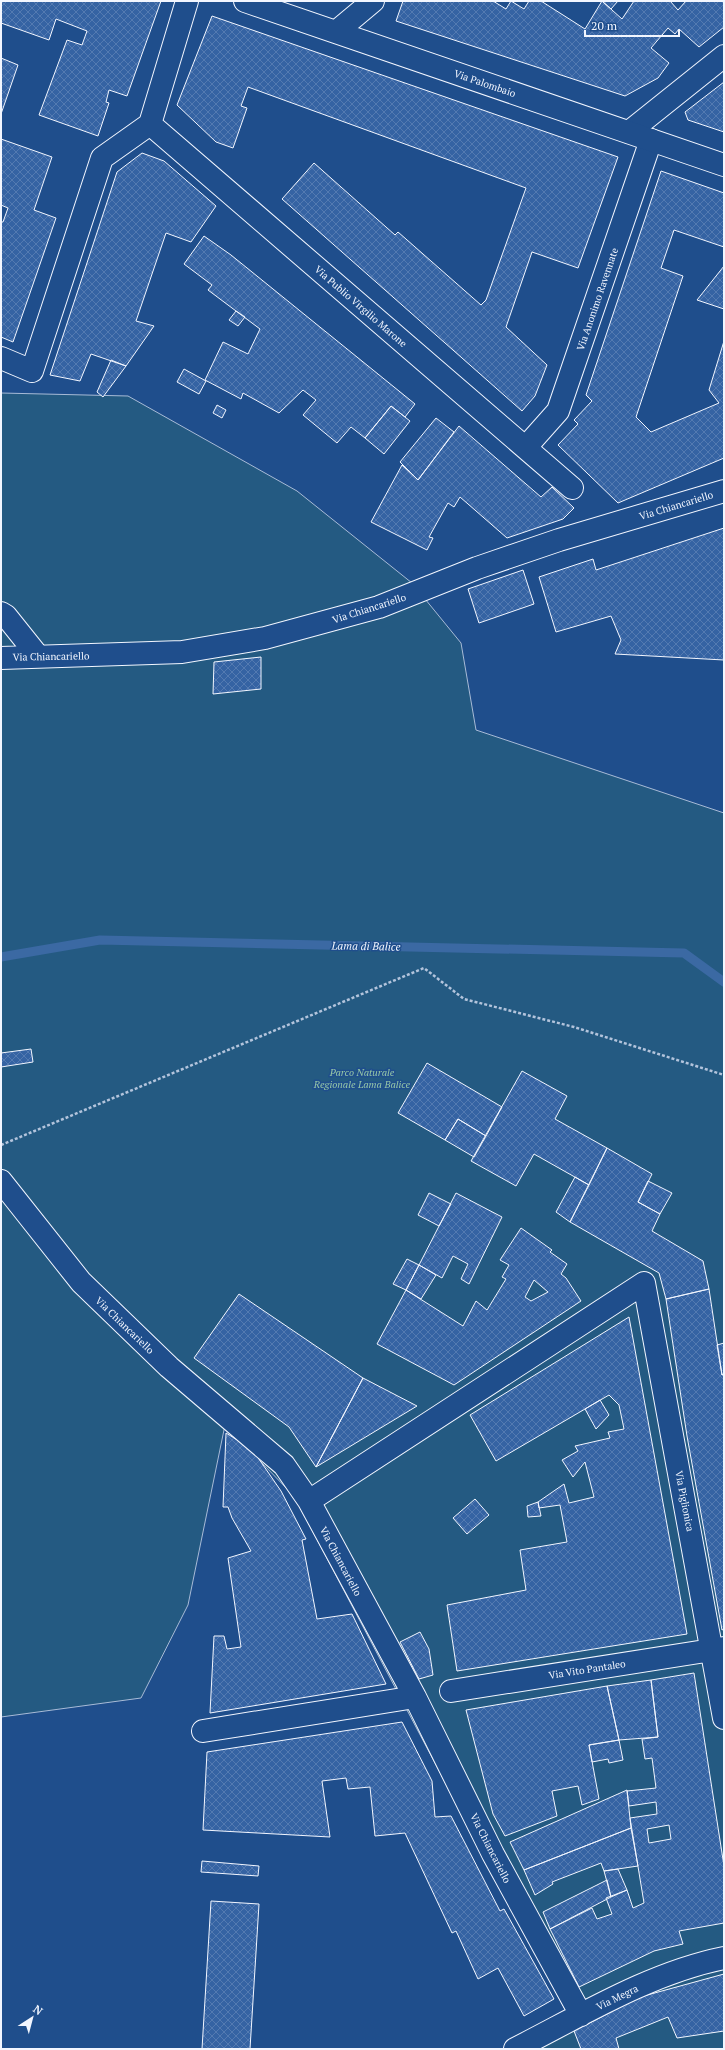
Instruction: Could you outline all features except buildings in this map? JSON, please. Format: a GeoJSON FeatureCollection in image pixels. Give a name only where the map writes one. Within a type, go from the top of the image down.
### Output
{"type":"FeatureCollection","features":[{"type":"Feature","properties":{"kind":"street"},"geometry":{"type":"LineString","coordinates":[[1,358],[32,371],[102,158],[150,124],[187,1]]}},
{"type":"Feature","properties":{"kind":"street","name":"Via Palombaio"},"geometry":{"type":"LineString","coordinates":[[245,1],[724,165]]}},
{"type":"Feature","properties":{"kind":"street"},"geometry":{"type":"LineString","coordinates":[[336,32],[373,1]]}},
{"type":"Feature","properties":{"kind":"street"},"geometry":{"type":"LineString","coordinates":[[628,132],[724,56]]}},
{"type":"Feature","properties":{"kind":"street","name":"Via Publio Virgilio Marone"},"geometry":{"type":"LineString","coordinates":[[150,124],[572,488]]}},
{"type":"Feature","properties":{"kind":"street","name":"Via Anonimo Ravennate"},"geometry":{"type":"LineString","coordinates":[[526,447],[558,411],[651,140]]}},
{"type":"Feature","properties":{"kind":"street","name":"Via Chiancariello"},"geometry":{"type":"LineString","coordinates":[[1,658],[182,652],[265,638],[379,607],[477,568],[559,540],[724,491]]}},
{"type":"Feature","properties":{"kind":"street"},"geometry":{"type":"LineString","coordinates":[[1,613],[6,616],[38,656]]}},
{"type":"Feature","properties":{"kind":"street","name":"Via Chiancariello"},"geometry":{"type":"LineString","coordinates":[[1,1181],[81,1282],[168,1367],[284,1465],[309,1501],[415,1697],[492,1854],[580,2015]]}},
{"type":"Feature","properties":{"kind":"street","name":"Via Piglionica"},"geometry":{"type":"LineString","coordinates":[[309,1501],[644,1283],[718,1649],[724,1718]]}},
{"type":"Feature","properties":{"kind":"street","name":"Via Vito Pantaleo"},"geometry":{"type":"LineString","coordinates":[[451,1691],[718,1649]]}},
{"type":"Feature","properties":{"kind":"street"},"geometry":{"type":"LineString","coordinates":[[203,1731],[415,1697]]}},
{"type":"Feature","properties":{"kind":"street","name":"Via Megra"},"geometry":{"type":"LineString","coordinates":[[515,2049],[650,1981],[706,1962],[724,1958]]}},
{"type":"Feature","properties":{"kind":"path"},"geometry":{"type":"LineString","coordinates":[[1,1145],[424,968],[464,999],[574,1027],[724,1075]]}},
{"type":"Feature","properties":{"kind":"green space","name":"Parco Naturale Regionale Lama Balice"},"geometry":{"type":"Polygon","coordinates":[[[1,393],[128,396],[297,491],[412,583],[461,643],[476,730],[724,813],[724,2049],[502,2049],[568,2015],[294,1496],[225,1425],[188,1605],[141,1698],[1,1717],[1,393]]]}},
{"type":"Feature","properties":{"kind":"waterway","name":"Lama di Balice"},"geometry":{"type":"LineString","coordinates":[[1,957],[100,940],[684,953],[724,982]]}}]}
